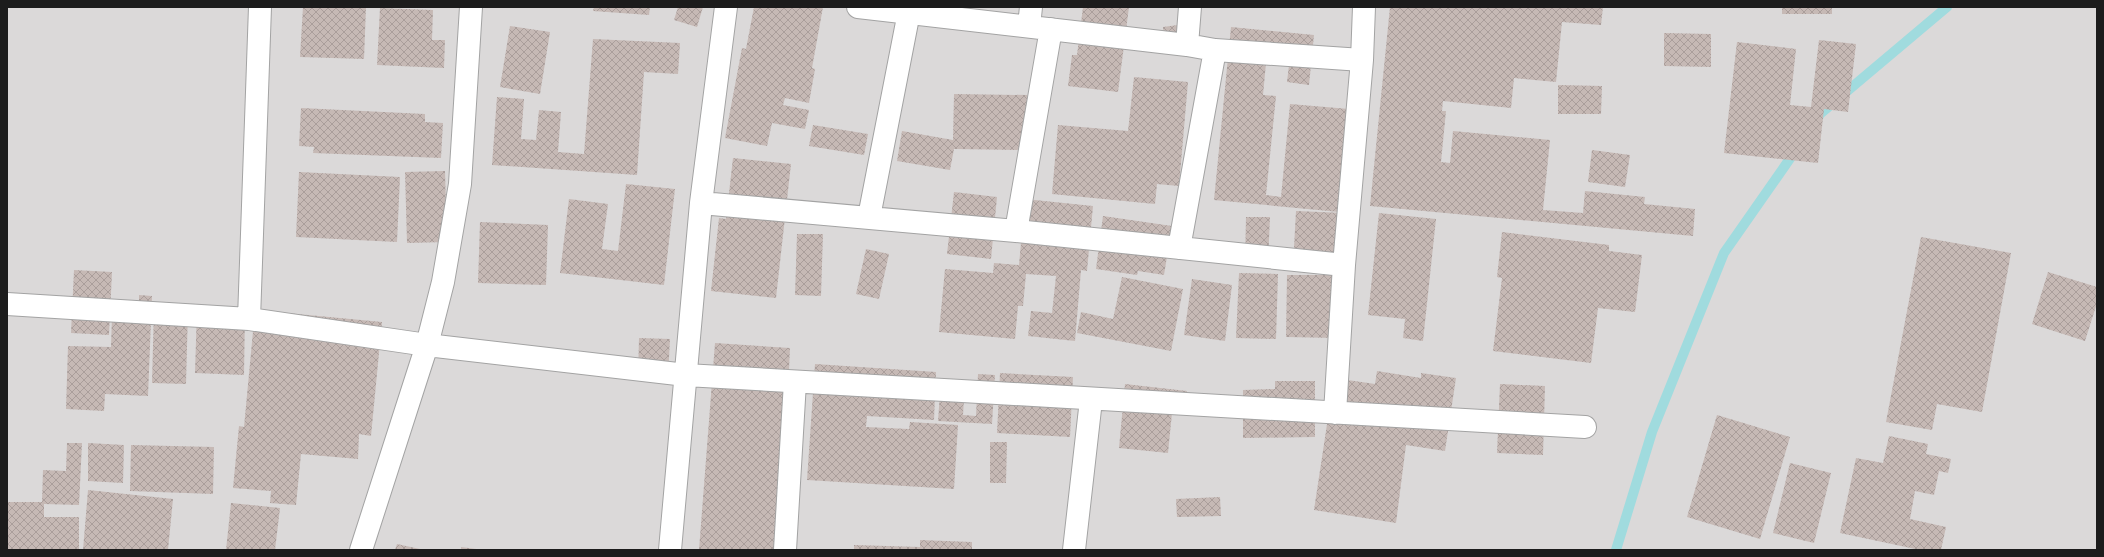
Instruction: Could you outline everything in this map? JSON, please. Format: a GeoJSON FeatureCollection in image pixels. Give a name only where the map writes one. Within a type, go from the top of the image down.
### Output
{"type":"FeatureCollection","features":[{"type":"Feature","properties":{"kind":"street"},"geometry":{"type":"LineString","coordinates":[[249,319],[260,7]]}},
{"type":"Feature","properties":{"kind":"street"},"geometry":{"type":"LineString","coordinates":[[361,550],[427,345],[443,282],[460,184],[471,7]]}},
{"type":"Feature","properties":{"kind":"street"},"geometry":{"type":"LineString","coordinates":[[670,550],[701,203],[726,7]]}},
{"type":"Feature","properties":{"kind":"street"},"geometry":{"type":"LineString","coordinates":[[858,7],[1030,17],[1051,30],[1187,45],[1215,50],[1362,60]]}},
{"type":"Feature","properties":{"kind":"street"},"geometry":{"type":"LineString","coordinates":[[1187,45],[1190,7]]}},
{"type":"Feature","properties":{"kind":"street"},"geometry":{"type":"LineString","coordinates":[[1335,412],[1344,265],[1362,60],[1364,7]]}},
{"type":"Feature","properties":{"kind":"street"},"geometry":{"type":"LineString","coordinates":[[869,217],[910,10]]}},
{"type":"Feature","properties":{"kind":"street"},"geometry":{"type":"LineString","coordinates":[[1016,231],[1051,30]]}},
{"type":"Feature","properties":{"kind":"street"},"geometry":{"type":"LineString","coordinates":[[1179,248],[1215,50]]}},
{"type":"Feature","properties":{"kind":"street"},"geometry":{"type":"LineString","coordinates":[[701,203],[1016,231],[1344,265]]}},
{"type":"Feature","properties":{"kind":"street"},"geometry":{"type":"LineString","coordinates":[[7,304],[249,319],[427,345],[686,375],[1091,400],[1335,412],[1586,427]]}},
{"type":"Feature","properties":{"kind":"street"},"geometry":{"type":"LineString","coordinates":[[785,550],[795,382]]}},
{"type":"Feature","properties":{"kind":"street"},"geometry":{"type":"LineString","coordinates":[[1074,550],[1091,400]]}},
{"type":"Feature","properties":{"kind":"shaded area"},"geometry":{"type":"Polygon","coordinates":[[[7,7],[2097,7],[2097,550],[7,550],[7,7]]]}},
{"type":"Feature","properties":{"kind":"building"},"geometry":{"type":"Polygon","coordinates":[[[303,7],[366,7],[364,59],[300,57],[303,7]]]}},
{"type":"Feature","properties":{"kind":"building"},"geometry":{"type":"Polygon","coordinates":[[[594,7],[650,7],[649,15],[593,11],[594,7]]]}},
{"type":"Feature","properties":{"kind":"building"},"geometry":{"type":"Polygon","coordinates":[[[678,7],[703,7],[697,27],[674,20],[678,7]]]}},
{"type":"Feature","properties":{"kind":"building"},"geometry":{"type":"Polygon","coordinates":[[[754,7],[823,7],[812,68],[815,69],[809,103],[785,98],[783,105],[809,110],[805,129],[772,123],[767,146],[725,138],[742,48],[746,49],[754,7]]]}},
{"type":"Feature","properties":{"kind":"building"},"geometry":{"type":"Polygon","coordinates":[[[1083,7],[1129,7],[1118,92],[1068,86],[1072,55],[1077,55],[1083,7]]]}},
{"type":"Feature","properties":{"kind":"building"},"geometry":{"type":"Polygon","coordinates":[[[1390,7],[1603,7],[1601,25],[1562,22],[1556,82],[1514,78],[1511,108],[1443,101],[1442,111],[1446,111],[1441,162],[1450,163],[1453,131],[1550,140],[1543,210],[1583,213],[1585,191],[1645,197],[1644,204],[1695,209],[1693,236],[1370,206],[1390,7]]]}},
{"type":"Feature","properties":{"kind":"building"},"geometry":{"type":"Polygon","coordinates":[[[1782,7],[1832,7],[1832,14],[1782,14],[1782,7]]]}},
{"type":"Feature","properties":{"kind":"building"},"geometry":{"type":"Polygon","coordinates":[[[380,8],[433,10],[432,40],[445,40],[444,68],[377,65],[380,8]]]}},
{"type":"Feature","properties":{"kind":"building"},"geometry":{"type":"Polygon","coordinates":[[[1185,24],[1166,52],[1163,27],[1185,24]]]}},
{"type":"Feature","properties":{"kind":"building"},"geometry":{"type":"Polygon","coordinates":[[[510,26],[550,32],[540,94],[500,87],[510,26]]]}},
{"type":"Feature","properties":{"kind":"building"},"geometry":{"type":"Polygon","coordinates":[[[1231,27],[1314,35],[1309,85],[1287,82],[1289,65],[1266,63],[1263,95],[1276,96],[1266,195],[1281,197],[1290,104],[1349,109],[1339,212],[1214,200],[1231,27]]]}},
{"type":"Feature","properties":{"kind":"building"},"geometry":{"type":"Polygon","coordinates":[[[1664,33],[1711,34],[1711,67],[1664,66],[1664,33]]]}},
{"type":"Feature","properties":{"kind":"building"},"geometry":{"type":"Polygon","coordinates":[[[593,39],[680,43],[678,74],[644,72],[637,175],[492,165],[497,97],[524,99],[521,139],[536,140],[539,110],[561,112],[558,152],[584,154],[593,39]]]}},
{"type":"Feature","properties":{"kind":"building"},"geometry":{"type":"Polygon","coordinates":[[[1819,40],[1856,44],[1848,112],[1824,109],[1818,163],[1724,153],[1737,42],[1796,49],[1790,105],[1811,107],[1819,40]]]}},
{"type":"Feature","properties":{"kind":"building"},"geometry":{"type":"Polygon","coordinates":[[[1134,77],[1188,82],[1179,186],[1157,184],[1155,204],[1052,194],[1058,125],[1128,131],[1134,77]]]}},
{"type":"Feature","properties":{"kind":"building"},"geometry":{"type":"Polygon","coordinates":[[[1558,85],[1602,86],[1601,114],[1558,114],[1558,85]]]}},
{"type":"Feature","properties":{"kind":"building"},"geometry":{"type":"Polygon","coordinates":[[[954,94],[1027,95],[1026,150],[954,149],[950,170],[897,161],[902,131],[953,140],[954,94]]]}},
{"type":"Feature","properties":{"kind":"building"},"geometry":{"type":"Polygon","coordinates":[[[301,108],[425,114],[425,122],[443,123],[441,158],[313,153],[314,147],[299,146],[301,108]]]}},
{"type":"Feature","properties":{"kind":"building"},"geometry":{"type":"Polygon","coordinates":[[[813,125],[868,134],[864,155],[809,146],[813,125]]]}},
{"type":"Feature","properties":{"kind":"building"},"geometry":{"type":"Polygon","coordinates":[[[1592,150],[1630,155],[1625,187],[1588,182],[1592,150]]]}},
{"type":"Feature","properties":{"kind":"building"},"geometry":{"type":"Polygon","coordinates":[[[733,158],[791,164],[776,298],[711,291],[719,218],[726,219],[733,158]]]}},
{"type":"Feature","properties":{"kind":"building"},"geometry":{"type":"Polygon","coordinates":[[[445,171],[447,242],[407,243],[405,172],[445,171]]]}},
{"type":"Feature","properties":{"kind":"building"},"geometry":{"type":"Polygon","coordinates":[[[299,172],[400,177],[397,242],[296,237],[299,172]]]}},
{"type":"Feature","properties":{"kind":"building"},"geometry":{"type":"Polygon","coordinates":[[[626,184],[675,189],[664,285],[560,273],[569,199],[608,204],[602,249],[618,251],[626,184]]]}},
{"type":"Feature","properties":{"kind":"building"},"geometry":{"type":"Polygon","coordinates":[[[954,192],[997,197],[991,259],[947,254],[954,192]]]}},
{"type":"Feature","properties":{"kind":"building"},"geometry":{"type":"Polygon","coordinates":[[[1025,199],[1093,206],[1087,271],[1081,270],[1075,341],[1028,336],[1031,311],[1052,313],[1056,276],[1026,274],[1023,306],[1018,306],[1015,339],[939,332],[945,269],[993,273],[994,263],[1019,265],[1025,199]]]}},
{"type":"Feature","properties":{"kind":"building"},"geometry":{"type":"Polygon","coordinates":[[[1296,211],[1344,213],[1341,269],[1293,266],[1296,211]]]}},
{"type":"Feature","properties":{"kind":"building"},"geometry":{"type":"Polygon","coordinates":[[[1379,213],[1436,219],[1423,341],[1403,338],[1405,319],[1368,315],[1379,213]]]}},
{"type":"Feature","properties":{"kind":"building"},"geometry":{"type":"Polygon","coordinates":[[[1103,216],[1172,226],[1164,275],[1138,271],[1137,275],[1096,269],[1103,216]]]}},
{"type":"Feature","properties":{"kind":"building"},"geometry":{"type":"Polygon","coordinates":[[[1246,217],[1270,217],[1268,263],[1245,262],[1246,217]]]}},
{"type":"Feature","properties":{"kind":"building"},"geometry":{"type":"Polygon","coordinates":[[[480,222],[548,225],[546,285],[478,283],[480,222]]]}},
{"type":"Feature","properties":{"kind":"building"},"geometry":{"type":"Polygon","coordinates":[[[1502,232],[1609,245],[1609,251],[1642,255],[1635,312],[1598,308],[1591,363],[1493,351],[1502,278],[1497,277],[1502,232]]]}},
{"type":"Feature","properties":{"kind":"building"},"geometry":{"type":"Polygon","coordinates":[[[797,234],[823,234],[821,296],[795,295],[797,234]]]}},
{"type":"Feature","properties":{"kind":"building"},"geometry":{"type":"Polygon","coordinates":[[[1921,237],[2011,253],[1982,412],[1937,404],[1932,430],[1886,422],[1921,237]]]}},
{"type":"Feature","properties":{"kind":"building"},"geometry":{"type":"Polygon","coordinates":[[[866,249],[889,254],[879,299],[856,294],[866,249]]]}},
{"type":"Feature","properties":{"kind":"building"},"geometry":{"type":"Polygon","coordinates":[[[74,270],[112,272],[109,335],[71,333],[74,270]]]}},
{"type":"Feature","properties":{"kind":"building"},"geometry":{"type":"Polygon","coordinates":[[[2048,272],[2097,287],[2097,303],[2085,341],[2032,324],[2048,272]]]}},
{"type":"Feature","properties":{"kind":"building"},"geometry":{"type":"Polygon","coordinates":[[[1239,273],[1278,274],[1276,339],[1236,338],[1239,273]]]}},
{"type":"Feature","properties":{"kind":"building"},"geometry":{"type":"Polygon","coordinates":[[[1287,275],[1336,275],[1335,338],[1286,337],[1287,275]]]}},
{"type":"Feature","properties":{"kind":"building"},"geometry":{"type":"Polygon","coordinates":[[[1122,277],[1183,289],[1171,351],[1077,333],[1081,312],[1113,319],[1122,277]]]}},
{"type":"Feature","properties":{"kind":"building"},"geometry":{"type":"Polygon","coordinates":[[[1192,279],[1232,285],[1225,341],[1184,335],[1192,279]]]}},
{"type":"Feature","properties":{"kind":"building"},"geometry":{"type":"Polygon","coordinates":[[[139,295],[152,296],[148,396],[105,394],[104,411],[66,409],[68,346],[111,347],[112,316],[139,317],[139,295]]]}},
{"type":"Feature","properties":{"kind":"building"},"geometry":{"type":"Polygon","coordinates":[[[154,308],[188,310],[186,384],[152,383],[154,308]]]}},
{"type":"Feature","properties":{"kind":"building"},"geometry":{"type":"Polygon","coordinates":[[[197,309],[245,311],[244,375],[195,373],[197,309]]]}},
{"type":"Feature","properties":{"kind":"building"},"geometry":{"type":"Polygon","coordinates":[[[255,310],[382,322],[371,436],[359,434],[358,459],[301,454],[296,505],[270,503],[271,491],[233,488],[239,426],[244,427],[255,310]]]}},
{"type":"Feature","properties":{"kind":"building"},"geometry":{"type":"Polygon","coordinates":[[[639,338],[670,339],[668,378],[638,377],[639,338]]]}},
{"type":"Feature","properties":{"kind":"building"},"geometry":{"type":"Polygon","coordinates":[[[715,343],[790,348],[781,550],[699,550],[715,343]]]}},
{"type":"Feature","properties":{"kind":"building"},"geometry":{"type":"Polygon","coordinates":[[[815,364],[936,372],[934,420],[867,416],[866,427],[909,429],[910,422],[958,425],[954,489],[807,480],[815,364]]]}},
{"type":"Feature","properties":{"kind":"building"},"geometry":{"type":"Polygon","coordinates":[[[1377,371],[1421,378],[1421,373],[1456,378],[1445,451],[1406,445],[1396,523],[1314,510],[1334,378],[1375,384],[1377,371]]]}},
{"type":"Feature","properties":{"kind":"building"},"geometry":{"type":"Polygon","coordinates":[[[1000,373],[1073,377],[1070,437],[997,433],[1000,373]]]}},
{"type":"Feature","properties":{"kind":"building"},"geometry":{"type":"Polygon","coordinates":[[[978,374],[995,375],[992,424],[938,421],[941,380],[965,382],[963,415],[976,416],[978,374]]]}},
{"type":"Feature","properties":{"kind":"building"},"geometry":{"type":"Polygon","coordinates":[[[1275,381],[1315,381],[1315,437],[1243,438],[1243,390],[1275,389],[1275,381]]]}},
{"type":"Feature","properties":{"kind":"building"},"geometry":{"type":"Polygon","coordinates":[[[1125,384],[1187,391],[1184,414],[1172,413],[1168,453],[1119,448],[1125,384]]]}},
{"type":"Feature","properties":{"kind":"building"},"geometry":{"type":"Polygon","coordinates":[[[1500,384],[1545,386],[1543,455],[1497,453],[1500,384]]]}},
{"type":"Feature","properties":{"kind":"building"},"geometry":{"type":"Polygon","coordinates":[[[1717,415],[1790,437],[1760,539],[1687,517],[1717,415]]]}},
{"type":"Feature","properties":{"kind":"building"},"geometry":{"type":"Polygon","coordinates":[[[1889,436],[1928,444],[1926,454],[1951,459],[1948,473],[1939,471],[1934,495],[1915,491],[1910,519],[1946,527],[1941,550],[1920,550],[1840,533],[1856,458],[1883,463],[1889,436]]]}},
{"type":"Feature","properties":{"kind":"building"},"geometry":{"type":"Polygon","coordinates":[[[990,442],[1007,442],[1006,483],[990,483],[990,442]]]}},
{"type":"Feature","properties":{"kind":"building"},"geometry":{"type":"Polygon","coordinates":[[[67,443],[82,443],[79,505],[44,504],[44,517],[79,517],[79,550],[7,550],[7,502],[42,502],[43,470],[66,471],[67,443]]]}},
{"type":"Feature","properties":{"kind":"building"},"geometry":{"type":"Polygon","coordinates":[[[88,443],[124,445],[123,483],[88,481],[88,443]]]}},
{"type":"Feature","properties":{"kind":"building"},"geometry":{"type":"Polygon","coordinates":[[[131,445],[214,447],[213,494],[130,491],[131,445]]]}},
{"type":"Feature","properties":{"kind":"building"},"geometry":{"type":"Polygon","coordinates":[[[1790,463],[1831,473],[1814,543],[1773,533],[1790,463]]]}},
{"type":"Feature","properties":{"kind":"building"},"geometry":{"type":"Polygon","coordinates":[[[88,490],[173,499],[168,550],[83,550],[88,490]]]}},
{"type":"Feature","properties":{"kind":"building"},"geometry":{"type":"Polygon","coordinates":[[[1220,497],[1221,516],[1177,517],[1176,499],[1220,497]]]}},
{"type":"Feature","properties":{"kind":"building"},"geometry":{"type":"Polygon","coordinates":[[[231,503],[280,508],[275,550],[226,550],[231,503]]]}},
{"type":"Feature","properties":{"kind":"building"},"geometry":{"type":"Polygon","coordinates":[[[920,540],[972,542],[972,550],[854,550],[854,545],[920,547],[920,540]]]}},
{"type":"Feature","properties":{"kind":"building"},"geometry":{"type":"Polygon","coordinates":[[[397,544],[420,549],[420,550],[395,550],[397,544]]]}},
{"type":"Feature","properties":{"kind":"building"},"geometry":{"type":"Polygon","coordinates":[[[461,547],[476,549],[476,550],[461,550],[461,547]]]}},
{"type":"Feature","properties":{"kind":"waterway"},"geometry":{"type":"LineString","coordinates":[[1815,122],[1820,114],[1947,7]]}},
{"type":"Feature","properties":{"kind":"waterway"},"geometry":{"type":"LineString","coordinates":[[1616,550],[1652,432],[1724,253],[1796,150]]}}]}
